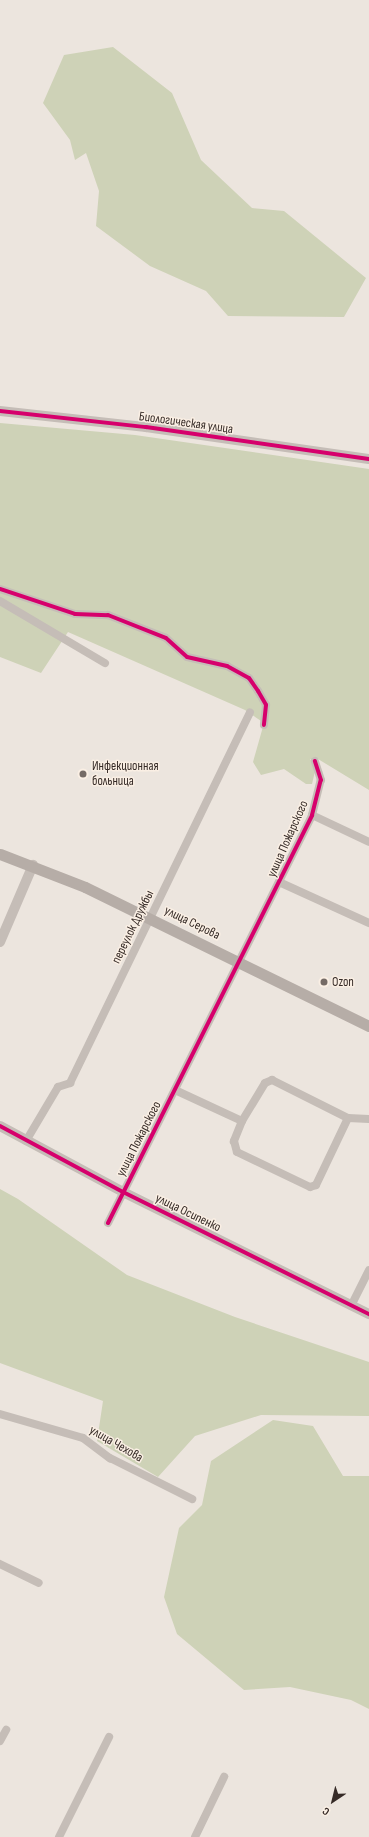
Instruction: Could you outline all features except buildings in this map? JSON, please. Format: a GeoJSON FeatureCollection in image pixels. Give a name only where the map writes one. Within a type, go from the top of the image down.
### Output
{"type":"FeatureCollection","features":[{"type":"Feature","properties":{"kind":"main road","name":"улица Серова"},"geometry":{"type":"LineString","coordinates":[[0,854],[33,865],[151,918],[369,1026]]}},
{"type":"Feature","properties":{"kind":"street","name":"Биологическая улица"},"geometry":{"type":"LineString","coordinates":[[0,411],[146,427],[369,459]]}},
{"type":"Feature","properties":{"kind":"street"},"geometry":{"type":"LineString","coordinates":[[0,589],[75,614],[108,615],[166,638],[188,657],[227,666],[249,678],[258,691],[266,705],[264,725]]}},
{"type":"Feature","properties":{"kind":"street"},"geometry":{"type":"LineString","coordinates":[[0,601],[105,663]]}},
{"type":"Feature","properties":{"kind":"street","name":"переулок Дружбы"},"geometry":{"type":"LineString","coordinates":[[26,1141],[58,1087],[70,1083],[250,712]]}},
{"type":"Feature","properties":{"kind":"street","name":"улица Пожарского"},"geometry":{"type":"LineString","coordinates":[[108,1223],[240,963],[312,815],[321,780],[315,761]]}},
{"type":"Feature","properties":{"kind":"street"},"geometry":{"type":"LineString","coordinates":[[312,815],[369,842]]}},
{"type":"Feature","properties":{"kind":"street"},"geometry":{"type":"LineString","coordinates":[[0,942],[33,865]]}},
{"type":"Feature","properties":{"kind":"street"},"geometry":{"type":"LineString","coordinates":[[280,882],[369,923]]}},
{"type":"Feature","properties":{"kind":"street"},"geometry":{"type":"LineString","coordinates":[[348,1118],[316,1185],[310,1187],[237,1152],[234,1141],[242,1121],[265,1083],[272,1080],[348,1118],[369,1119]]}},
{"type":"Feature","properties":{"kind":"street"},"geometry":{"type":"LineString","coordinates":[[175,1090],[242,1121]]}},
{"type":"Feature","properties":{"kind":"street","name":"улица Осипенко"},"geometry":{"type":"LineString","coordinates":[[0,1126],[123,1192],[369,1314]]}},
{"type":"Feature","properties":{"kind":"street"},"geometry":{"type":"LineString","coordinates":[[351,1306],[369,1270]]}},
{"type":"Feature","properties":{"kind":"street","name":"улица Чехова"},"geometry":{"type":"LineString","coordinates":[[0,1414],[83,1438],[110,1458],[192,1499]]}},
{"type":"Feature","properties":{"kind":"street"},"geometry":{"type":"LineString","coordinates":[[0,1564],[39,1582]]}},
{"type":"Feature","properties":{"kind":"street"},"geometry":{"type":"LineString","coordinates":[[0,1741],[6,1730]]}},
{"type":"Feature","properties":{"kind":"street"},"geometry":{"type":"LineString","coordinates":[[59,1837],[109,1737]]}},
{"type":"Feature","properties":{"kind":"street"},"geometry":{"type":"LineString","coordinates":[[195,1837],[224,1778]]}},
{"type":"Feature","properties":{"kind":"green space"},"geometry":{"type":"Polygon","coordinates":[[[113,47],[172,93],[201,160],[252,208],[284,211],[366,278],[344,317],[228,316],[206,291],[150,266],[96,226],[99,191],[86,153],[75,160],[70,140],[43,103],[64,55],[113,47]]]}},
{"type":"Feature","properties":{"kind":"green space"},"geometry":{"type":"Polygon","coordinates":[[[0,423],[135,435],[369,469],[369,790],[318,759],[310,759],[316,767],[312,784],[306,784],[284,769],[261,775],[253,762],[264,723],[245,710],[68,632],[41,673],[0,657],[0,423]]]}},
{"type":"Feature","properties":{"kind":"green space"},"geometry":{"type":"Polygon","coordinates":[[[0,1189],[18,1199],[127,1275],[235,1317],[369,1362],[369,1416],[261,1415],[195,1436],[158,1477],[97,1441],[103,1401],[0,1363],[0,1189]]]}},
{"type":"Feature","properties":{"kind":"green space"},"geometry":{"type":"Polygon","coordinates":[[[273,1420],[313,1426],[343,1476],[369,1476],[369,1709],[351,1700],[290,1687],[244,1690],[177,1634],[164,1597],[179,1528],[202,1505],[211,1461],[273,1420]]]}},
{"type":"Feature","properties":{"kind":"cycle path"},"geometry":{"type":"LineString","coordinates":[[0,411],[146,427],[369,459]]}},
{"type":"Feature","properties":{"kind":"cycle path"},"geometry":{"type":"LineString","coordinates":[[0,589],[75,614],[108,615],[166,638],[187,657],[227,666],[249,678],[258,691],[266,705],[264,725]]}},
{"type":"Feature","properties":{"kind":"cycle path"},"geometry":{"type":"LineString","coordinates":[[108,1223],[312,815],[321,780],[315,761]]}},
{"type":"Feature","properties":{"kind":"cycle path"},"geometry":{"type":"LineString","coordinates":[[0,1126],[123,1192],[369,1314]]}},
{"type":"Feature","properties":{"kind":"place","name":"Инфекционная больница"},"geometry":{"type":"Point","coordinates":[83,774]}},
{"type":"Feature","properties":{"kind":"place","name":"Ozon"},"geometry":{"type":"Point","coordinates":[324,982]}}]}
